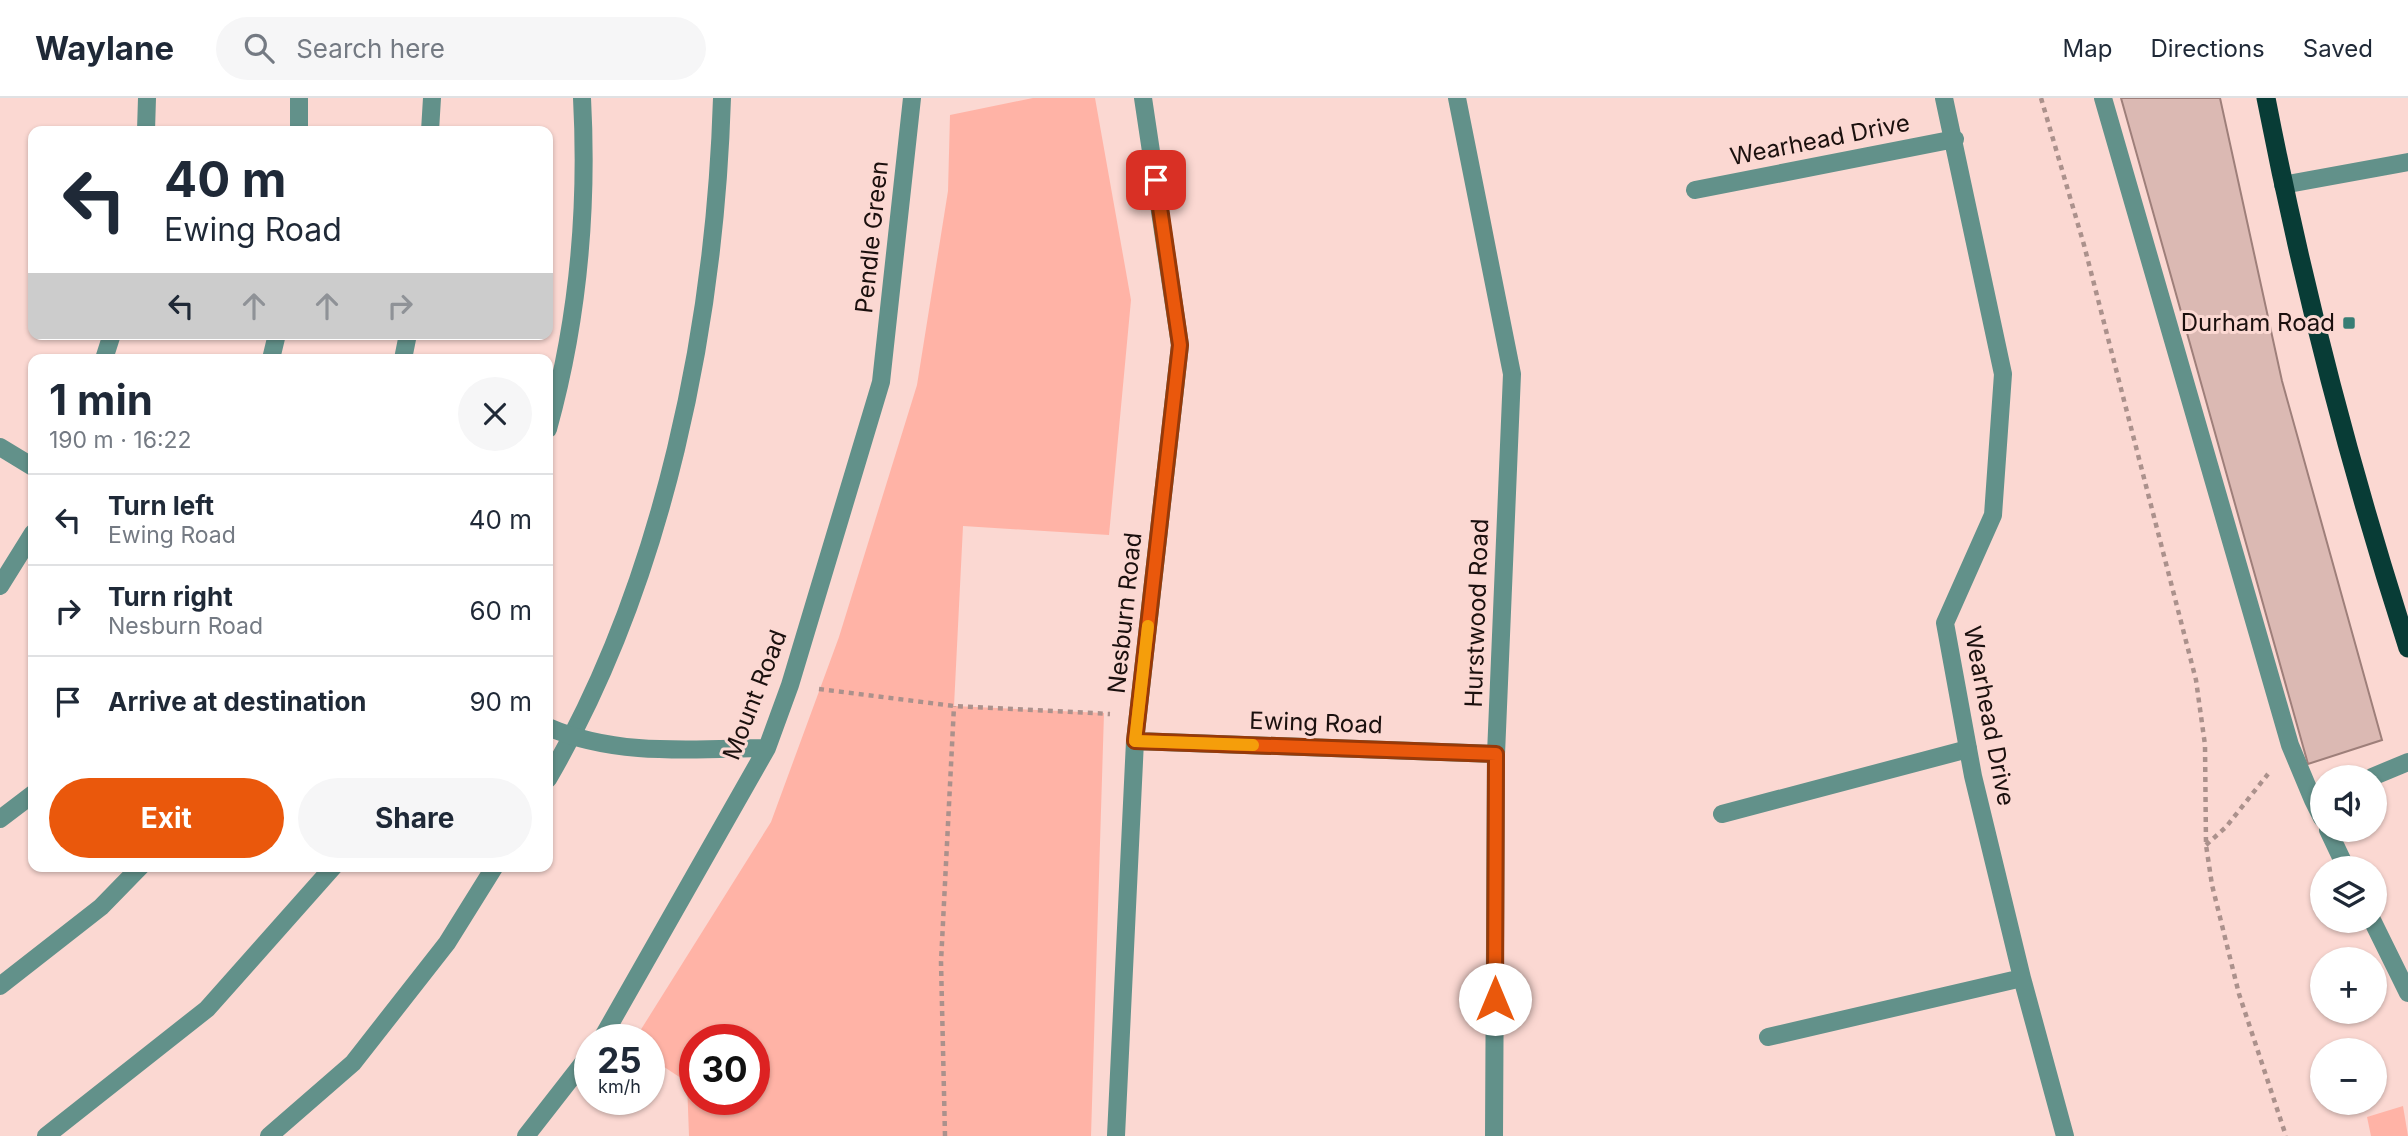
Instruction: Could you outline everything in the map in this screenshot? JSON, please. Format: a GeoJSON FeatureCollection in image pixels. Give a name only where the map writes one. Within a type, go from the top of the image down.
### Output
{"type":"FeatureCollection","features":[{"type":"Feature","properties":{"kind":"highway"},"geometry":{"type":"LineString","coordinates":[[2266,98],[2283,185],[2352,461],[2408,648]]}},
{"type":"Feature","properties":{"kind":"street"},"geometry":{"type":"LineString","coordinates":[[146,126],[147,98]]}},
{"type":"Feature","properties":{"kind":"street"},"geometry":{"type":"LineString","coordinates":[[299,98],[299,126]]}},
{"type":"Feature","properties":{"kind":"street"},"geometry":{"type":"LineString","coordinates":[[430,126],[432,98]]}},
{"type":"Feature","properties":{"kind":"street"},"geometry":{"type":"LineString","coordinates":[[553,411],[561,382],[576,293],[585,191],[582,98]]}},
{"type":"Feature","properties":{"kind":"street"},"geometry":{"type":"LineString","coordinates":[[553,770],[572,738],[635,592],[667,484],[707,301],[721,151],[722,98]]}},
{"type":"Feature","properties":{"kind":"street","name":"Pendle Green"},"geometry":{"type":"LineString","coordinates":[[881,382],[912,98]]}},
{"type":"Feature","properties":{"kind":"street","name":"Nesburn Road"},"geometry":{"type":"LineString","coordinates":[[1116,1136],[1135,741],[1180,345],[1143,98]]}},
{"type":"Feature","properties":{"kind":"street","name":"Hurstwood Road"},"geometry":{"type":"LineString","coordinates":[[1457,98],[1512,374],[1496,754],[1494,1136]]}},
{"type":"Feature","properties":{"kind":"street","name":"Wearhead Drive"},"geometry":{"type":"LineString","coordinates":[[1944,98],[1955,139],[2003,374],[1993,515],[1945,623],[1968,750],[2022,978],[2065,1136]]}},
{"type":"Feature","properties":{"kind":"street"},"geometry":{"type":"LineString","coordinates":[[2104,98],[2290,745],[2310,784]]}},
{"type":"Feature","properties":{"kind":"street","name":"Wearhead Drive"},"geometry":{"type":"LineString","coordinates":[[1695,190],[1955,139]]}},
{"type":"Feature","properties":{"kind":"street"},"geometry":{"type":"LineString","coordinates":[[2283,185],[2408,162]]}},
{"type":"Feature","properties":{"kind":"street","name":"Mount Road"},"geometry":{"type":"LineString","coordinates":[[610,1024],[767,748],[790,685],[881,382]]}},
{"type":"Feature","properties":{"kind":"street"},"geometry":{"type":"LineString","coordinates":[[0,447],[28,464]]}},
{"type":"Feature","properties":{"kind":"street"},"geometry":{"type":"LineString","coordinates":[[0,586],[28,541]]}},
{"type":"Feature","properties":{"kind":"street"},"geometry":{"type":"LineString","coordinates":[[553,729],[572,738],[633,750],[767,748]]}},
{"type":"Feature","properties":{"kind":"street","name":"Ewing Road"},"geometry":{"type":"LineString","coordinates":[[1135,741],[1496,754]]}},
{"type":"Feature","properties":{"kind":"street"},"geometry":{"type":"LineString","coordinates":[[1722,814],[1968,750]]}},
{"type":"Feature","properties":{"kind":"street"},"geometry":{"type":"LineString","coordinates":[[2387,771],[2408,762]]}},
{"type":"Feature","properties":{"kind":"street"},"geometry":{"type":"LineString","coordinates":[[0,819],[28,797]]}},
{"type":"Feature","properties":{"kind":"street"},"geometry":{"type":"LineString","coordinates":[[0,986],[101,907],[135,872]]}},
{"type":"Feature","properties":{"kind":"street"},"geometry":{"type":"LineString","coordinates":[[46,1136],[207,1009],[329,872]]}},
{"type":"Feature","properties":{"kind":"street"},"geometry":{"type":"LineString","coordinates":[[269,1136],[353,1063],[447,943],[491,872]]}},
{"type":"Feature","properties":{"kind":"street"},"geometry":{"type":"LineString","coordinates":[[2378,933],[2404,987],[2408,1011]]}},
{"type":"Feature","properties":{"kind":"street"},"geometry":{"type":"LineString","coordinates":[[1768,1037],[2022,978]]}},
{"type":"Feature","properties":{"kind":"street"},"geometry":{"type":"LineString","coordinates":[[526,1136],[574,1074]]}},
{"type":"Feature","properties":{"kind":"path"},"geometry":{"type":"LineString","coordinates":[[2041,98],[2084,245],[2196,680],[2205,745],[2206,845],[2212,885],[2239,994],[2286,1136]]}},
{"type":"Feature","properties":{"kind":"path"},"geometry":{"type":"LineString","coordinates":[[790,685],[954,706],[1138,715]]}},
{"type":"Feature","properties":{"kind":"path"},"geometry":{"type":"LineString","coordinates":[[945,1136],[941,962],[954,706]]}},
{"type":"Feature","properties":{"kind":"path"},"geometry":{"type":"LineString","coordinates":[[2206,845],[2244,807],[2290,745]]}},
{"type":"Feature","properties":{"kind":"shaded area"},"geometry":{"type":"Polygon","coordinates":[[[1033,98],[1095,98],[1131,300],[1109,535],[963,526],[954,706],[1104,713],[1091,1136],[689,1136],[688,1115],[770,1115],[770,1024],[679,1024],[679,1077],[665,1068],[665,1024],[644,1024],[771,822],[839,637],[917,385],[948,191],[950,115],[1033,98]]]}},
{"type":"Feature","properties":{"kind":"shaded area"},"geometry":{"type":"Polygon","coordinates":[[[2403,1106],[2408,1136],[2371,1136],[2367,1117],[2387,1115],[2387,1111],[2403,1106]]]}},
{"type":"Feature","properties":{"kind":"building"},"geometry":{"type":"Polygon","coordinates":[[[2121,98],[2220,98],[2282,381],[2382,740],[2308,764],[2121,98]]]}},
{"type":"Feature","properties":{"kind":"slow traffic"},"geometry":{"type":"LineString","coordinates":[[1148,626],[1135,741],[1253,745]]}},
{"type":"Feature","properties":{"kind":"place","name":"Durham Road"},"geometry":{"type":"Point","coordinates":[2349,323]}},
{"type":"Feature","properties":{"kind":"route"},"geometry":{"type":"LineString","coordinates":[[1156,180],[1180,345],[1135,741],[1496,754],[1495,999]]}}]}
